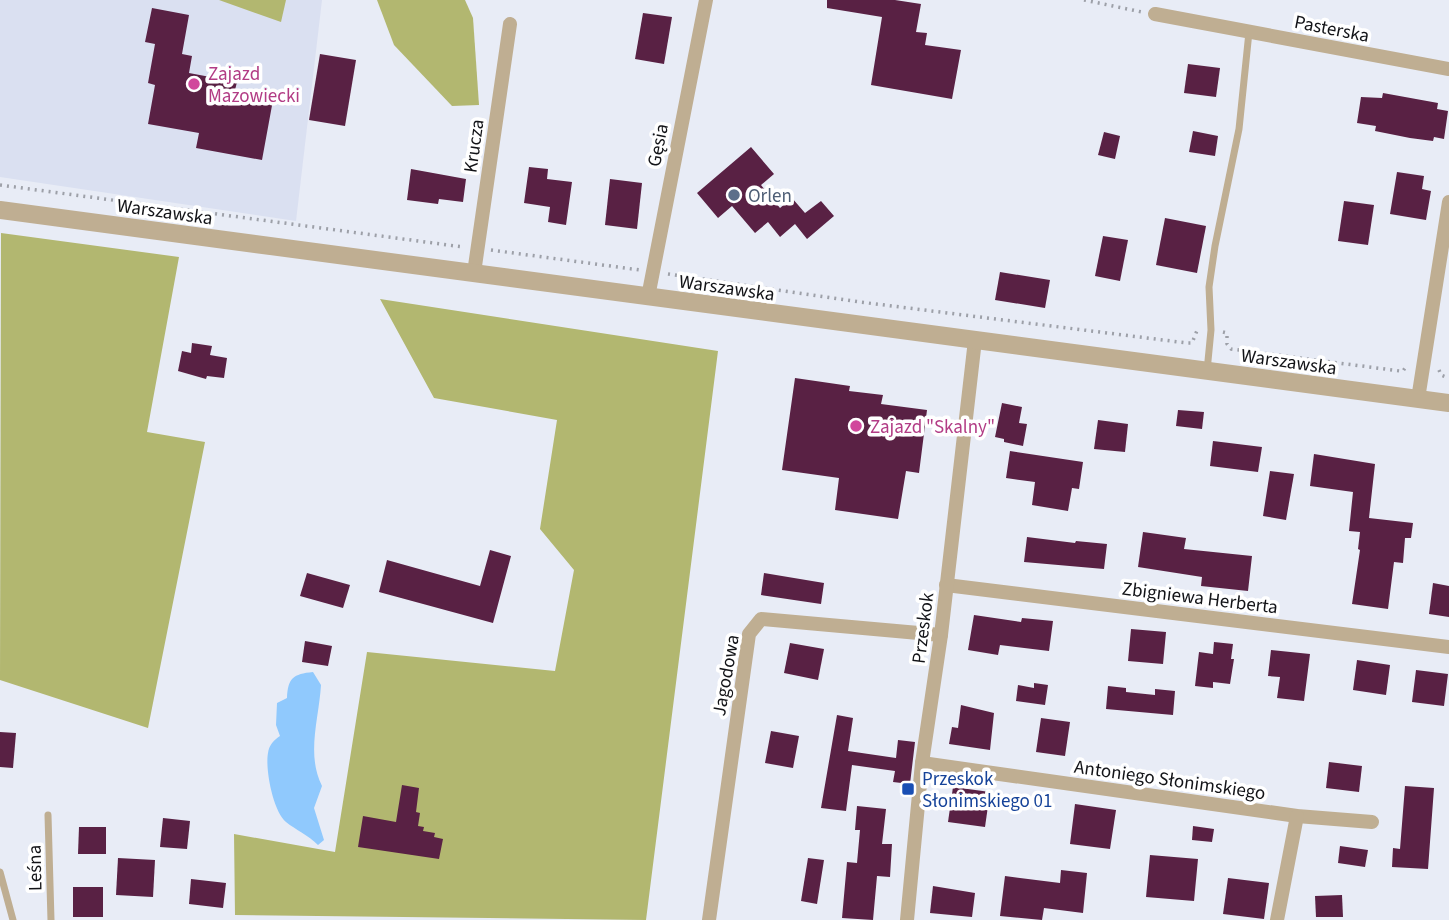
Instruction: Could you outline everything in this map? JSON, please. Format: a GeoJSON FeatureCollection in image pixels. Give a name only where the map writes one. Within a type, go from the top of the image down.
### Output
{"type":"FeatureCollection","features":[{"type":"Feature","properties":{"kind":"street","name":"Gęsia"},"geometry":{"type":"LineString","coordinates":[[648,297],[706,0]]}},
{"type":"Feature","properties":{"kind":"street","name":"Pasterska"},"geometry":{"type":"LineString","coordinates":[[1155,14],[1449,69]]}},
{"type":"Feature","properties":{"kind":"street","name":"Krucza"},"geometry":{"type":"LineString","coordinates":[[474,273],[510,24]]}},
{"type":"Feature","properties":{"kind":"street"},"geometry":{"type":"LineString","coordinates":[[1418,399],[1449,202]]}},
{"type":"Feature","properties":{"kind":"street","name":"Warszawska"},"geometry":{"type":"LineString","coordinates":[[0,210],[1449,403]]}},
{"type":"Feature","properties":{"kind":"street","name":"Przeskok"},"geometry":{"type":"LineString","coordinates":[[906,920],[922,763],[941,635],[975,340]]}},
{"type":"Feature","properties":{"kind":"street","name":"Zbigniewa Herberta"},"geometry":{"type":"LineString","coordinates":[[946,585],[1449,647]]}},
{"type":"Feature","properties":{"kind":"street","name":"Jagodowa"},"geometry":{"type":"LineString","coordinates":[[709,920],[749,634],[755,626],[761,619],[941,635]]}},
{"type":"Feature","properties":{"kind":"street","name":"Antoniego Słonimskiego"},"geometry":{"type":"LineString","coordinates":[[922,763],[1297,816],[1372,822]]}},
{"type":"Feature","properties":{"kind":"street"},"geometry":{"type":"LineString","coordinates":[[1277,920],[1297,816]]}},
{"type":"Feature","properties":{"kind":"lane"},"geometry":{"type":"LineString","coordinates":[[1207,371],[1211,330],[1209,287],[1238,129],[1249,32]]}},
{"type":"Feature","properties":{"kind":"lane","name":"Leśna"},"geometry":{"type":"LineString","coordinates":[[48,815],[51,920]]}},
{"type":"Feature","properties":{"kind":"lane"},"geometry":{"type":"LineString","coordinates":[[0,872],[13,920]]}},
{"type":"Feature","properties":{"kind":"path"},"geometry":{"type":"LineString","coordinates":[[1084,0],[1155,14]]}},
{"type":"Feature","properties":{"kind":"path"},"geometry":{"type":"LineString","coordinates":[[0,185],[637,270]]}},
{"type":"Feature","properties":{"kind":"path"},"geometry":{"type":"LineString","coordinates":[[667,274],[860,302],[1187,343],[1192,343],[1197,328]]}},
{"type":"Feature","properties":{"kind":"path"},"geometry":{"type":"LineString","coordinates":[[1227,333],[1227,344],[1231,349],[1386,369],[1403,370],[1406,368],[1408,356]]}},
{"type":"Feature","properties":{"kind":"path"},"geometry":{"type":"LineString","coordinates":[[1440,361],[1438,373],[1449,378]]}},
{"type":"Feature","properties":{"kind":"shaded area"},"geometry":{"type":"Polygon","coordinates":[[[0,0],[322,0],[296,221],[0,177],[0,0]]]}},
{"type":"Feature","properties":{"kind":"green space"},"geometry":{"type":"Polygon","coordinates":[[[219,0],[286,0],[281,22],[219,0]]]}},
{"type":"Feature","properties":{"kind":"green space"},"geometry":{"type":"Polygon","coordinates":[[[377,0],[465,0],[473,18],[479,105],[452,106],[394,45],[377,0]]]}},
{"type":"Feature","properties":{"kind":"green space"},"geometry":{"type":"Polygon","coordinates":[[[1,233],[179,257],[147,432],[205,442],[148,728],[0,680],[1,233]]]}},
{"type":"Feature","properties":{"kind":"green space"},"geometry":{"type":"Polygon","coordinates":[[[380,299],[718,351],[646,920],[235,915],[234,834],[335,852],[367,652],[555,671],[574,570],[540,529],[557,420],[434,398],[380,299]]]}},
{"type":"Feature","properties":{"kind":"water"},"geometry":{"type":"Polygon","coordinates":[[[313,672],[321,685],[314,749],[317,774],[322,786],[314,808],[324,840],[318,845],[281,817],[271,789],[267,760],[271,745],[280,736],[276,725],[277,703],[287,698],[293,678],[313,672]]]}},
{"type":"Feature","properties":{"kind":"building"},"geometry":{"type":"Polygon","coordinates":[[[827,0],[895,0],[921,4],[916,32],[927,33],[925,45],[961,50],[952,99],[871,85],[882,17],[827,8],[827,0]]]}},
{"type":"Feature","properties":{"kind":"building","name":"Zajazd Mazowiecki"},"geometry":{"type":"Polygon","coordinates":[[[152,8],[189,15],[182,54],[192,56],[189,73],[237,82],[234,94],[273,100],[262,160],[196,148],[199,133],[148,124],[155,85],[148,83],[155,44],[145,42],[152,8]]]}},
{"type":"Feature","properties":{"kind":"building"},"geometry":{"type":"Polygon","coordinates":[[[643,13],[672,17],[664,64],[635,59],[643,13]]]}},
{"type":"Feature","properties":{"kind":"building"},"geometry":{"type":"Polygon","coordinates":[[[320,54],[356,60],[345,126],[309,120],[320,54]]]}},
{"type":"Feature","properties":{"kind":"building"},"geometry":{"type":"Polygon","coordinates":[[[1188,64],[1220,68],[1216,97],[1184,93],[1188,64]]]}},
{"type":"Feature","properties":{"kind":"building"},"geometry":{"type":"Polygon","coordinates":[[[1383,93],[1438,103],[1437,109],[1448,111],[1444,139],[1434,137],[1433,141],[1410,138],[1375,131],[1376,126],[1357,123],[1361,97],[1382,98],[1383,93]]]}},
{"type":"Feature","properties":{"kind":"building"},"geometry":{"type":"Polygon","coordinates":[[[1193,131],[1218,136],[1215,156],[1189,152],[1193,131]]]}},
{"type":"Feature","properties":{"kind":"building"},"geometry":{"type":"Polygon","coordinates":[[[1104,132],[1120,136],[1115,159],[1098,155],[1104,132]]]}},
{"type":"Feature","properties":{"kind":"building","name":"Orlen"},"geometry":{"type":"Polygon","coordinates":[[[751,147],[774,174],[761,185],[780,208],[792,198],[805,213],[821,201],[834,216],[807,239],[795,224],[780,237],[768,222],[755,233],[732,206],[718,218],[697,193],[751,147]]]}},
{"type":"Feature","properties":{"kind":"building"},"geometry":{"type":"Polygon","coordinates":[[[529,167],[548,169],[547,179],[572,182],[566,225],[548,222],[550,207],[524,203],[529,167]]]}},
{"type":"Feature","properties":{"kind":"building"},"geometry":{"type":"Polygon","coordinates":[[[411,169],[466,179],[463,202],[439,199],[438,204],[407,200],[411,169]]]}},
{"type":"Feature","properties":{"kind":"building"},"geometry":{"type":"Polygon","coordinates":[[[1397,172],[1424,176],[1422,189],[1431,191],[1426,220],[1390,214],[1397,172]]]}},
{"type":"Feature","properties":{"kind":"building"},"geometry":{"type":"Polygon","coordinates":[[[610,179],[642,183],[637,229],[605,225],[610,179]]]}},
{"type":"Feature","properties":{"kind":"building"},"geometry":{"type":"Polygon","coordinates":[[[1344,201],[1374,205],[1368,245],[1338,241],[1344,201]]]}},
{"type":"Feature","properties":{"kind":"building"},"geometry":{"type":"Polygon","coordinates":[[[1165,218],[1206,226],[1197,273],[1156,265],[1165,218]]]}},
{"type":"Feature","properties":{"kind":"building"},"geometry":{"type":"Polygon","coordinates":[[[1103,236],[1128,240],[1120,281],[1095,276],[1103,236]]]}},
{"type":"Feature","properties":{"kind":"building"},"geometry":{"type":"Polygon","coordinates":[[[1000,272],[1050,280],[1045,308],[995,300],[1000,272]]]}},
{"type":"Feature","properties":{"kind":"building"},"geometry":{"type":"Polygon","coordinates":[[[192,343],[212,346],[210,355],[227,358],[224,378],[207,376],[206,379],[178,371],[182,351],[191,353],[192,343]]]}},
{"type":"Feature","properties":{"kind":"building","name":"Zajazd \"Skalny\""},"geometry":{"type":"Polygon","coordinates":[[[795,378],[850,386],[849,391],[883,395],[881,404],[927,410],[919,473],[906,471],[898,519],[835,510],[839,478],[782,470],[795,378]]]}},
{"type":"Feature","properties":{"kind":"building"},"geometry":{"type":"Polygon","coordinates":[[[1002,403],[1022,407],[1019,423],[1027,424],[1023,446],[995,437],[1002,403]]]}},
{"type":"Feature","properties":{"kind":"building"},"geometry":{"type":"Polygon","coordinates":[[[1178,410],[1204,412],[1202,429],[1176,426],[1178,410]]]}},
{"type":"Feature","properties":{"kind":"building"},"geometry":{"type":"Polygon","coordinates":[[[1098,420],[1128,424],[1125,452],[1094,449],[1098,420]]]}},
{"type":"Feature","properties":{"kind":"building"},"geometry":{"type":"Polygon","coordinates":[[[1213,441],[1262,447],[1258,472],[1210,466],[1213,441]]]}},
{"type":"Feature","properties":{"kind":"building"},"geometry":{"type":"Polygon","coordinates":[[[1010,451],[1083,462],[1079,489],[1072,488],[1068,511],[1032,505],[1035,482],[1006,478],[1010,451]]]}},
{"type":"Feature","properties":{"kind":"building"},"geometry":{"type":"Polygon","coordinates":[[[1314,454],[1375,464],[1369,518],[1413,523],[1411,538],[1405,538],[1403,563],[1394,562],[1388,609],[1352,604],[1360,550],[1360,532],[1349,531],[1353,492],[1310,486],[1314,454]]]}},
{"type":"Feature","properties":{"kind":"building"},"geometry":{"type":"Polygon","coordinates":[[[1270,471],[1294,474],[1286,520],[1263,516],[1270,471]]]}},
{"type":"Feature","properties":{"kind":"building"},"geometry":{"type":"Polygon","coordinates":[[[1143,532],[1186,538],[1184,549],[1252,556],[1248,591],[1201,586],[1202,577],[1138,567],[1143,532]]]}},
{"type":"Feature","properties":{"kind":"building"},"geometry":{"type":"Polygon","coordinates":[[[1027,537],[1107,544],[1104,569],[1024,562],[1027,537]]]}},
{"type":"Feature","properties":{"kind":"building"},"geometry":{"type":"Polygon","coordinates":[[[490,550],[511,556],[493,623],[379,592],[387,560],[480,586],[490,550]]]}},
{"type":"Feature","properties":{"kind":"building"},"geometry":{"type":"Polygon","coordinates":[[[307,573],[350,585],[343,608],[300,596],[307,573]]]}},
{"type":"Feature","properties":{"kind":"building"},"geometry":{"type":"Polygon","coordinates":[[[764,573],[824,583],[821,604],[761,595],[764,573]]]}},
{"type":"Feature","properties":{"kind":"building"},"geometry":{"type":"Polygon","coordinates":[[[1433,583],[1449,586],[1449,617],[1429,614],[1433,583]]]}},
{"type":"Feature","properties":{"kind":"building"},"geometry":{"type":"Polygon","coordinates":[[[974,615],[1021,622],[1022,618],[1053,621],[1049,651],[1000,645],[998,655],[968,650],[974,615]]]}},
{"type":"Feature","properties":{"kind":"building"},"geometry":{"type":"Polygon","coordinates":[[[1131,629],[1166,632],[1163,664],[1128,661],[1131,629]]]}},
{"type":"Feature","properties":{"kind":"building"},"geometry":{"type":"Polygon","coordinates":[[[305,641],[332,646],[328,666],[302,662],[305,641]]]}},
{"type":"Feature","properties":{"kind":"building"},"geometry":{"type":"Polygon","coordinates":[[[1214,642],[1233,644],[1231,659],[1234,659],[1230,684],[1213,682],[1213,688],[1195,686],[1199,652],[1213,654],[1214,642]]]}},
{"type":"Feature","properties":{"kind":"building"},"geometry":{"type":"Polygon","coordinates":[[[790,643],[824,649],[818,680],[784,673],[790,643]]]}},
{"type":"Feature","properties":{"kind":"building"},"geometry":{"type":"Polygon","coordinates":[[[1271,650],[1310,654],[1304,701],[1277,698],[1280,677],[1268,676],[1271,650]]]}},
{"type":"Feature","properties":{"kind":"building"},"geometry":{"type":"Polygon","coordinates":[[[1357,660],[1390,665],[1386,695],[1353,690],[1357,660]]]}},
{"type":"Feature","properties":{"kind":"building"},"geometry":{"type":"Polygon","coordinates":[[[1416,670],[1448,674],[1444,706],[1412,702],[1416,670]]]}},
{"type":"Feature","properties":{"kind":"building"},"geometry":{"type":"Polygon","coordinates":[[[1034,683],[1048,685],[1045,705],[1016,701],[1018,685],[1034,688],[1034,683]]]}},
{"type":"Feature","properties":{"kind":"building"},"geometry":{"type":"Polygon","coordinates":[[[1108,686],[1126,688],[1126,692],[1155,695],[1155,689],[1175,691],[1173,715],[1106,709],[1108,686]]]}},
{"type":"Feature","properties":{"kind":"building"},"geometry":{"type":"Polygon","coordinates":[[[961,705],[994,713],[990,750],[949,744],[952,727],[958,728],[961,705]]]}},
{"type":"Feature","properties":{"kind":"building"},"geometry":{"type":"Polygon","coordinates":[[[837,715],[853,718],[848,751],[896,758],[898,740],[915,742],[910,784],[893,782],[895,771],[852,765],[846,811],[821,808],[837,715]]]}},
{"type":"Feature","properties":{"kind":"building"},"geometry":{"type":"Polygon","coordinates":[[[1041,718],[1070,722],[1065,756],[1036,752],[1041,718]]]}},
{"type":"Feature","properties":{"kind":"building"},"geometry":{"type":"Polygon","coordinates":[[[771,731],[799,736],[793,768],[765,763],[771,731]]]}},
{"type":"Feature","properties":{"kind":"building"},"geometry":{"type":"Polygon","coordinates":[[[0,732],[16,733],[13,768],[0,767],[0,732]]]}},
{"type":"Feature","properties":{"kind":"building"},"geometry":{"type":"Polygon","coordinates":[[[1329,762],[1362,766],[1359,792],[1326,788],[1329,762]]]}},
{"type":"Feature","properties":{"kind":"building"},"geometry":{"type":"Polygon","coordinates":[[[402,785],[419,788],[416,812],[420,813],[418,826],[424,827],[423,831],[435,833],[434,837],[443,839],[439,859],[358,847],[363,816],[396,822],[402,785]]]}},
{"type":"Feature","properties":{"kind":"building"},"geometry":{"type":"Polygon","coordinates":[[[1405,786],[1434,788],[1428,869],[1392,867],[1393,848],[1400,849],[1405,786]]]}},
{"type":"Feature","properties":{"kind":"building"},"geometry":{"type":"Polygon","coordinates":[[[953,787],[990,792],[985,827],[948,822],[953,787]]]}},
{"type":"Feature","properties":{"kind":"building"},"geometry":{"type":"Polygon","coordinates":[[[1075,804],[1116,810],[1110,849],[1070,844],[1075,804]]]}},
{"type":"Feature","properties":{"kind":"building"},"geometry":{"type":"Polygon","coordinates":[[[857,806],[886,809],[882,844],[892,844],[890,877],[877,876],[873,920],[842,918],[847,862],[857,863],[860,830],[855,830],[857,806]]]}},
{"type":"Feature","properties":{"kind":"building"},"geometry":{"type":"Polygon","coordinates":[[[163,818],[190,821],[187,849],[160,847],[163,818]]]}},
{"type":"Feature","properties":{"kind":"building"},"geometry":{"type":"Polygon","coordinates":[[[1193,826],[1214,829],[1212,842],[1192,840],[1193,826]]]}},
{"type":"Feature","properties":{"kind":"building"},"geometry":{"type":"Polygon","coordinates":[[[79,827],[106,827],[106,854],[78,854],[79,827]]]}},
{"type":"Feature","properties":{"kind":"building"},"geometry":{"type":"Polygon","coordinates":[[[1340,846],[1368,850],[1365,867],[1338,863],[1340,846]]]}},
{"type":"Feature","properties":{"kind":"building"},"geometry":{"type":"Polygon","coordinates":[[[1150,855],[1198,859],[1194,901],[1146,897],[1150,855]]]}},
{"type":"Feature","properties":{"kind":"building"},"geometry":{"type":"Polygon","coordinates":[[[118,858],[155,860],[153,897],[116,895],[118,858]]]}},
{"type":"Feature","properties":{"kind":"building"},"geometry":{"type":"Polygon","coordinates":[[[808,858],[824,860],[817,904],[801,901],[808,858]]]}},
{"type":"Feature","properties":{"kind":"building"},"geometry":{"type":"Polygon","coordinates":[[[1061,870],[1087,873],[1083,913],[1044,908],[1042,920],[1000,916],[1005,876],[1060,883],[1061,870]]]}},
{"type":"Feature","properties":{"kind":"building"},"geometry":{"type":"Polygon","coordinates":[[[1228,878],[1269,883],[1264,919],[1223,914],[1228,878]]]}},
{"type":"Feature","properties":{"kind":"building"},"geometry":{"type":"Polygon","coordinates":[[[191,879],[226,883],[223,908],[189,904],[191,879]]]}},
{"type":"Feature","properties":{"kind":"building"},"geometry":{"type":"Polygon","coordinates":[[[933,886],[975,893],[972,917],[930,913],[933,886]]]}},
{"type":"Feature","properties":{"kind":"building"},"geometry":{"type":"Polygon","coordinates":[[[73,887],[103,887],[103,917],[73,917],[73,887]]]}},
{"type":"Feature","properties":{"kind":"building"},"geometry":{"type":"Polygon","coordinates":[[[1342,895],[1343,917],[1316,917],[1315,896],[1342,895]]]}},
{"type":"Feature","properties":{"kind":"place","name":"Zajazd Mazowiecki"},"geometry":{"type":"Point","coordinates":[194,84]}},
{"type":"Feature","properties":{"kind":"place","name":"Orlen"},"geometry":{"type":"Point","coordinates":[734,195]}},
{"type":"Feature","properties":{"kind":"place","name":"Zajazd \"Skalny\""},"geometry":{"type":"Point","coordinates":[856,426]}},
{"type":"Feature","properties":{"kind":"place","name":"Przeskok Słonimskiego 01"},"geometry":{"type":"Point","coordinates":[908,789]}}]}
